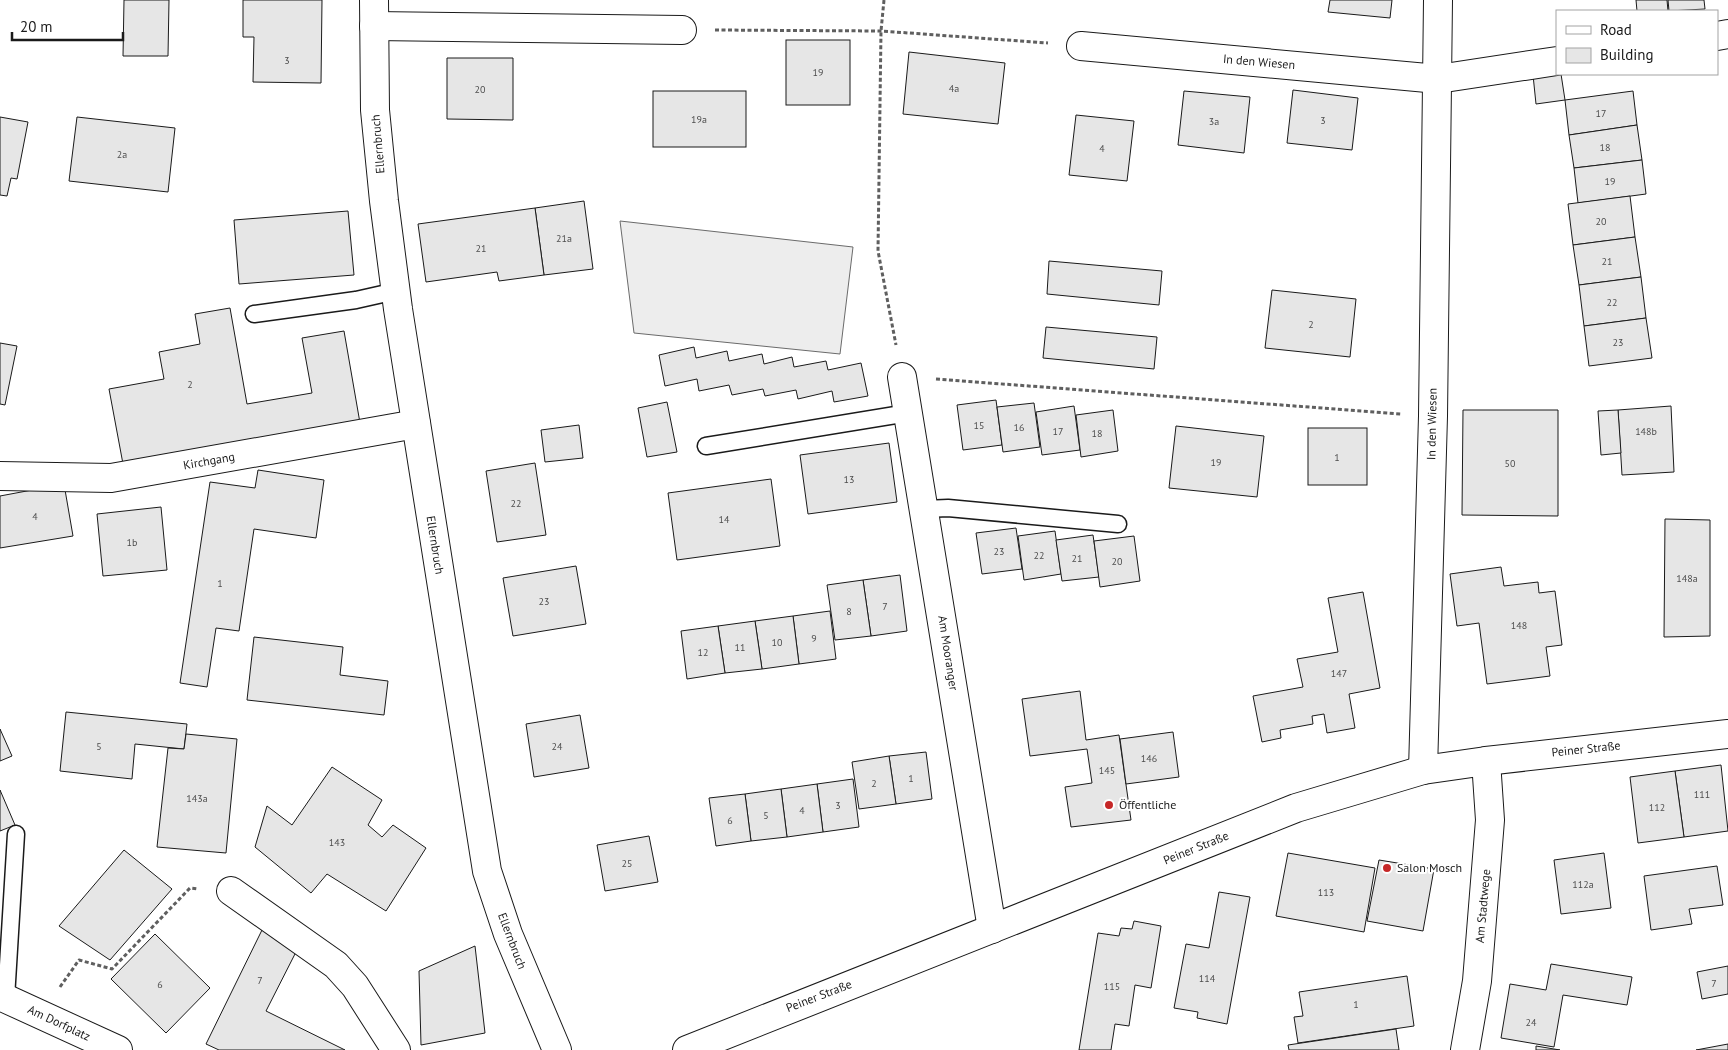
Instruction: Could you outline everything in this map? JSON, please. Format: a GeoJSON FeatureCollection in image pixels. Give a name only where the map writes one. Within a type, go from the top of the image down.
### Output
{"type":"FeatureCollection","features":[{"type":"Feature","properties":{"kind":"street","name":"In den Wiesen"},"geometry":{"type":"LineString","coordinates":[[1423,770],[1433,416],[1438,0]]}},
{"type":"Feature","properties":{"kind":"street","name":"Ellernbruch"},"geometry":{"type":"LineString","coordinates":[[557,1050],[508,934],[487,871],[416,424],[384,201],[375,110],[374,13],[682,30]]}},
{"type":"Feature","properties":{"kind":"street","name":"In den Wiesen"},"geometry":{"type":"LineString","coordinates":[[1081,46],[1438,79],[1556,60]]}},
{"type":"Feature","properties":{"kind":"street","name":"Am Mooranger"},"geometry":{"type":"LineString","coordinates":[[902,377],[992,929]]}},
{"type":"Feature","properties":{"kind":"street","name":"Kirchgang"},"geometry":{"type":"LineString","coordinates":[[0,476],[111,478],[416,424]]}},
{"type":"Feature","properties":{"kind":"street","name":"Peiner Straße"},"geometry":{"type":"LineString","coordinates":[[686,1050],[1296,808],[1423,770],[1486,761],[1728,734]]}},
{"type":"Feature","properties":{"kind":"street","name":"Am Stadtwege"},"geometry":{"type":"LineString","coordinates":[[1465,1050],[1477,982],[1490,820],[1486,761]]}},
{"type":"Feature","properties":{"kind":"street"},"geometry":{"type":"LineString","coordinates":[[231,891],[336,965],[355,986],[396,1050]]}},
{"type":"Feature","properties":{"kind":"street","name":"Am Dorfplatz"},"geometry":{"type":"LineString","coordinates":[[3,997],[118,1050]]}},
{"type":"Feature","properties":{"kind":"lane"},"geometry":{"type":"LineString","coordinates":[[254,314],[356,300],[396,291]]}},
{"type":"Feature","properties":{"kind":"lane"},"geometry":{"type":"LineString","coordinates":[[706,446],[908,413]]}},
{"type":"Feature","properties":{"kind":"lane"},"geometry":{"type":"LineString","coordinates":[[925,509],[948,508],[1118,524]]}},
{"type":"Feature","properties":{"kind":"lane"},"geometry":{"type":"LineString","coordinates":[[3,997],[16,834]]}},
{"type":"Feature","properties":{"kind":"path"},"geometry":{"type":"LineString","coordinates":[[884,0],[881,31],[878,251],[902,377],[1433,416]]}},
{"type":"Feature","properties":{"kind":"path"},"geometry":{"type":"LineString","coordinates":[[682,30],[881,31],[1081,46]]}},
{"type":"Feature","properties":{"kind":"path"},"geometry":{"type":"LineString","coordinates":[[41,1014],[79,960],[112,969],[190,888],[231,891]]}},
{"type":"Feature","properties":{"kind":"shaded area"},"geometry":{"type":"Polygon","coordinates":[[[620,221],[853,247],[840,354],[634,333],[620,221]]]}},
{"type":"Feature","properties":{"kind":"building"},"geometry":{"type":"Polygon","coordinates":[[[124,0],[169,0],[168,56],[123,56],[124,0]]]}},
{"type":"Feature","properties":{"kind":"building"},"geometry":{"type":"Polygon","coordinates":[[[243,0],[322,0],[321,83],[253,82],[254,37],[243,37],[243,0]]]}},
{"type":"Feature","properties":{"kind":"building"},"geometry":{"type":"Polygon","coordinates":[[[1330,0],[1392,0],[1390,18],[1328,12],[1330,0]]]}},
{"type":"Feature","properties":{"kind":"building"},"geometry":{"type":"Polygon","coordinates":[[[1636,0],[1667,0],[1668,10],[1637,10],[1636,0]]]}},
{"type":"Feature","properties":{"kind":"building"},"geometry":{"type":"Polygon","coordinates":[[[1668,0],[1704,0],[1705,9],[1669,10],[1668,0]]]}},
{"type":"Feature","properties":{"kind":"building"},"geometry":{"type":"Polygon","coordinates":[[[786,40],[850,40],[850,105],[786,105],[786,40]]]}},
{"type":"Feature","properties":{"kind":"building"},"geometry":{"type":"Polygon","coordinates":[[[909,52],[1005,63],[998,124],[903,114],[909,52]]]}},
{"type":"Feature","properties":{"kind":"building"},"geometry":{"type":"Polygon","coordinates":[[[447,58],[513,58],[513,120],[447,119],[447,58]]]}},
{"type":"Feature","properties":{"kind":"building"},"geometry":{"type":"Polygon","coordinates":[[[1533,75],[1561,75],[1565,100],[1536,104],[1533,75]]]}},
{"type":"Feature","properties":{"kind":"building"},"geometry":{"type":"Polygon","coordinates":[[[1293,90],[1358,98],[1352,150],[1287,143],[1293,90]]]}},
{"type":"Feature","properties":{"kind":"building"},"geometry":{"type":"Polygon","coordinates":[[[653,91],[746,91],[746,147],[653,147],[653,91]]]}},
{"type":"Feature","properties":{"kind":"building"},"geometry":{"type":"Polygon","coordinates":[[[1184,91],[1250,97],[1244,153],[1178,145],[1184,91]]]}},
{"type":"Feature","properties":{"kind":"building"},"geometry":{"type":"Polygon","coordinates":[[[1633,91],[1637,125],[1569,135],[1565,100],[1633,91]]]}},
{"type":"Feature","properties":{"kind":"building"},"geometry":{"type":"Polygon","coordinates":[[[1076,115],[1134,121],[1127,181],[1069,175],[1076,115]]]}},
{"type":"Feature","properties":{"kind":"building"},"geometry":{"type":"Polygon","coordinates":[[[0,117],[28,122],[17,179],[11,178],[7,196],[0,195],[0,117]]]}},
{"type":"Feature","properties":{"kind":"building"},"geometry":{"type":"Polygon","coordinates":[[[77,117],[175,128],[168,192],[69,181],[77,117]]]}},
{"type":"Feature","properties":{"kind":"building"},"geometry":{"type":"Polygon","coordinates":[[[1637,125],[1642,160],[1574,168],[1569,135],[1637,125]]]}},
{"type":"Feature","properties":{"kind":"building"},"geometry":{"type":"Polygon","coordinates":[[[1642,160],[1646,194],[1578,203],[1574,168],[1642,160]]]}},
{"type":"Feature","properties":{"kind":"building"},"geometry":{"type":"Polygon","coordinates":[[[1630,196],[1635,237],[1573,245],[1568,204],[1630,196]]]}},
{"type":"Feature","properties":{"kind":"building"},"geometry":{"type":"Polygon","coordinates":[[[584,201],[593,269],[544,275],[535,208],[584,201]]]}},
{"type":"Feature","properties":{"kind":"building"},"geometry":{"type":"Polygon","coordinates":[[[535,208],[544,275],[499,281],[497,272],[426,282],[418,224],[535,208]]]}},
{"type":"Feature","properties":{"kind":"building"},"geometry":{"type":"Polygon","coordinates":[[[348,211],[354,275],[239,284],[234,220],[348,211]]]}},
{"type":"Feature","properties":{"kind":"building"},"geometry":{"type":"Polygon","coordinates":[[[1635,237],[1641,277],[1579,285],[1573,245],[1635,237]]]}},
{"type":"Feature","properties":{"kind":"building"},"geometry":{"type":"Polygon","coordinates":[[[1049,261],[1162,271],[1159,305],[1047,294],[1049,261]]]}},
{"type":"Feature","properties":{"kind":"building"},"geometry":{"type":"Polygon","coordinates":[[[1641,277],[1646,318],[1584,326],[1579,285],[1641,277]]]}},
{"type":"Feature","properties":{"kind":"building"},"geometry":{"type":"Polygon","coordinates":[[[1272,290],[1356,299],[1350,357],[1265,348],[1272,290]]]}},
{"type":"Feature","properties":{"kind":"building"},"geometry":{"type":"Polygon","coordinates":[[[230,308],[247,404],[312,393],[302,338],[344,331],[360,423],[123,464],[109,389],[164,379],[159,352],[200,344],[195,314],[230,308]]]}},
{"type":"Feature","properties":{"kind":"building"},"geometry":{"type":"Polygon","coordinates":[[[1646,318],[1652,358],[1589,366],[1584,326],[1646,318]]]}},
{"type":"Feature","properties":{"kind":"building"},"geometry":{"type":"Polygon","coordinates":[[[1046,327],[1157,337],[1154,369],[1043,358],[1046,327]]]}},
{"type":"Feature","properties":{"kind":"building"},"geometry":{"type":"Polygon","coordinates":[[[0,343],[17,346],[5,405],[0,404],[0,343]]]}},
{"type":"Feature","properties":{"kind":"building"},"geometry":{"type":"Polygon","coordinates":[[[694,347],[696,358],[727,351],[729,361],[762,354],[764,364],[792,357],[794,367],[826,361],[828,370],[861,363],[868,396],[834,402],[832,391],[798,399],[796,390],[765,396],[763,389],[732,395],[729,385],[699,391],[697,379],[665,386],[659,355],[694,347]]]}},
{"type":"Feature","properties":{"kind":"building"},"geometry":{"type":"Polygon","coordinates":[[[996,400],[1002,445],[963,450],[957,405],[996,400]]]}},
{"type":"Feature","properties":{"kind":"building"},"geometry":{"type":"Polygon","coordinates":[[[667,402],[677,452],[647,457],[638,408],[667,402]]]}},
{"type":"Feature","properties":{"kind":"building"},"geometry":{"type":"Polygon","coordinates":[[[1034,403],[1040,447],[1003,452],[997,407],[1034,403]]]}},
{"type":"Feature","properties":{"kind":"building"},"geometry":{"type":"Polygon","coordinates":[[[1074,406],[1080,450],[1042,455],[1036,412],[1074,406]]]}},
{"type":"Feature","properties":{"kind":"building"},"geometry":{"type":"Polygon","coordinates":[[[1671,406],[1674,472],[1622,475],[1618,410],[1671,406]]]}},
{"type":"Feature","properties":{"kind":"building"},"geometry":{"type":"Polygon","coordinates":[[[1113,410],[1118,451],[1081,457],[1076,415],[1113,410]]]}},
{"type":"Feature","properties":{"kind":"building"},"geometry":{"type":"Polygon","coordinates":[[[1463,410],[1558,410],[1558,516],[1462,515],[1463,410]]]}},
{"type":"Feature","properties":{"kind":"building"},"geometry":{"type":"Polygon","coordinates":[[[1618,410],[1621,453],[1601,455],[1598,411],[1618,410]]]}},
{"type":"Feature","properties":{"kind":"building"},"geometry":{"type":"Polygon","coordinates":[[[579,425],[583,458],[545,462],[541,430],[579,425]]]}},
{"type":"Feature","properties":{"kind":"building"},"geometry":{"type":"Polygon","coordinates":[[[1176,426],[1264,436],[1257,497],[1169,488],[1176,426]]]}},
{"type":"Feature","properties":{"kind":"building"},"geometry":{"type":"Polygon","coordinates":[[[1308,428],[1367,428],[1367,485],[1308,485],[1308,428]]]}},
{"type":"Feature","properties":{"kind":"building"},"geometry":{"type":"Polygon","coordinates":[[[889,443],[897,502],[808,514],[800,455],[889,443]]]}},
{"type":"Feature","properties":{"kind":"building"},"geometry":{"type":"Polygon","coordinates":[[[535,463],[546,535],[497,542],[486,471],[535,463]]]}},
{"type":"Feature","properties":{"kind":"building"},"geometry":{"type":"Polygon","coordinates":[[[258,470],[324,480],[316,538],[254,529],[239,631],[216,628],[207,687],[180,683],[210,482],[255,488],[258,470]]]}},
{"type":"Feature","properties":{"kind":"building"},"geometry":{"type":"Polygon","coordinates":[[[771,479],[780,546],[677,560],[668,493],[771,479]]]}},
{"type":"Feature","properties":{"kind":"building"},"geometry":{"type":"Polygon","coordinates":[[[64,484],[73,536],[0,548],[0,496],[64,484]]]}},
{"type":"Feature","properties":{"kind":"building"},"geometry":{"type":"Polygon","coordinates":[[[161,507],[167,570],[103,576],[97,514],[161,507]]]}},
{"type":"Feature","properties":{"kind":"building"},"geometry":{"type":"Polygon","coordinates":[[[1665,519],[1710,520],[1710,636],[1664,637],[1665,519]]]}},
{"type":"Feature","properties":{"kind":"building"},"geometry":{"type":"Polygon","coordinates":[[[1016,528],[1022,569],[982,574],[976,533],[1016,528]]]}},
{"type":"Feature","properties":{"kind":"building"},"geometry":{"type":"Polygon","coordinates":[[[1055,531],[1061,574],[1024,580],[1018,536],[1055,531]]]}},
{"type":"Feature","properties":{"kind":"building"},"geometry":{"type":"Polygon","coordinates":[[[1093,535],[1099,577],[1062,581],[1056,540],[1093,535]]]}},
{"type":"Feature","properties":{"kind":"building"},"geometry":{"type":"Polygon","coordinates":[[[1134,536],[1140,581],[1100,587],[1094,541],[1134,536]]]}},
{"type":"Feature","properties":{"kind":"building"},"geometry":{"type":"Polygon","coordinates":[[[576,566],[586,624],[513,636],[503,578],[576,566]]]}},
{"type":"Feature","properties":{"kind":"building"},"geometry":{"type":"Polygon","coordinates":[[[1501,567],[1504,586],[1538,582],[1539,593],[1555,591],[1562,645],[1546,647],[1550,676],[1487,684],[1479,623],[1457,626],[1450,574],[1501,567]]]}},
{"type":"Feature","properties":{"kind":"building"},"geometry":{"type":"Polygon","coordinates":[[[900,575],[907,631],[871,636],[863,580],[900,575]]]}},
{"type":"Feature","properties":{"kind":"building"},"geometry":{"type":"Polygon","coordinates":[[[863,580],[871,636],[835,640],[827,585],[863,580]]]}},
{"type":"Feature","properties":{"kind":"building"},"geometry":{"type":"Polygon","coordinates":[[[1363,592],[1380,688],[1349,694],[1355,728],[1327,733],[1324,714],[1312,716],[1313,724],[1280,730],[1281,738],[1262,742],[1253,696],[1303,687],[1297,659],[1338,652],[1328,598],[1363,592]]]}},
{"type":"Feature","properties":{"kind":"building"},"geometry":{"type":"Polygon","coordinates":[[[830,611],[836,659],[799,664],[793,616],[830,611]]]}},
{"type":"Feature","properties":{"kind":"building"},"geometry":{"type":"Polygon","coordinates":[[[793,616],[799,664],[762,669],[755,621],[793,616]]]}},
{"type":"Feature","properties":{"kind":"building"},"geometry":{"type":"Polygon","coordinates":[[[755,621],[762,669],[725,673],[718,626],[755,621]]]}},
{"type":"Feature","properties":{"kind":"building"},"geometry":{"type":"Polygon","coordinates":[[[718,626],[725,673],[687,679],[681,631],[718,626]]]}},
{"type":"Feature","properties":{"kind":"building"},"geometry":{"type":"Polygon","coordinates":[[[254,637],[343,647],[340,675],[388,681],[384,715],[247,700],[254,637]]]}},
{"type":"Feature","properties":{"kind":"building"},"geometry":{"type":"Polygon","coordinates":[[[1080,691],[1086,740],[1119,735],[1131,820],[1071,827],[1065,787],[1092,783],[1087,749],[1030,756],[1022,699],[1080,691]]]}},
{"type":"Feature","properties":{"kind":"building"},"geometry":{"type":"Polygon","coordinates":[[[66,712],[187,724],[184,749],[135,744],[132,779],[60,771],[66,712]]]}},
{"type":"Feature","properties":{"kind":"building"},"geometry":{"type":"Polygon","coordinates":[[[580,715],[589,768],[534,777],[526,724],[580,715]]]}},
{"type":"Feature","properties":{"kind":"building"},"geometry":{"type":"Polygon","coordinates":[[[0,729],[12,756],[0,761],[0,729]]]}},
{"type":"Feature","properties":{"kind":"building"},"geometry":{"type":"Polygon","coordinates":[[[1173,732],[1179,777],[1126,784],[1120,739],[1173,732]]]}},
{"type":"Feature","properties":{"kind":"building"},"geometry":{"type":"Polygon","coordinates":[[[186,734],[237,739],[226,853],[157,847],[168,748],[184,749],[186,734]]]}},
{"type":"Feature","properties":{"kind":"building"},"geometry":{"type":"Polygon","coordinates":[[[926,752],[932,799],[896,804],[889,756],[926,752]]]}},
{"type":"Feature","properties":{"kind":"building"},"geometry":{"type":"Polygon","coordinates":[[[889,756],[896,804],[859,809],[852,762],[889,756]]]}},
{"type":"Feature","properties":{"kind":"building"},"geometry":{"type":"Polygon","coordinates":[[[1721,765],[1728,831],[1684,837],[1675,771],[1721,765]]]}},
{"type":"Feature","properties":{"kind":"building"},"geometry":{"type":"Polygon","coordinates":[[[332,767],[382,800],[368,825],[382,837],[393,825],[426,848],[386,911],[327,874],[311,893],[255,847],[267,806],[292,825],[332,767]]]}},
{"type":"Feature","properties":{"kind":"building"},"geometry":{"type":"Polygon","coordinates":[[[1675,771],[1684,837],[1638,843],[1630,777],[1675,771]]]}},
{"type":"Feature","properties":{"kind":"building"},"geometry":{"type":"Polygon","coordinates":[[[853,779],[859,827],[823,832],[817,784],[853,779]]]}},
{"type":"Feature","properties":{"kind":"building"},"geometry":{"type":"Polygon","coordinates":[[[817,784],[823,832],[787,837],[781,789],[817,784]]]}},
{"type":"Feature","properties":{"kind":"building"},"geometry":{"type":"Polygon","coordinates":[[[781,789],[787,837],[751,841],[745,794],[781,789]]]}},
{"type":"Feature","properties":{"kind":"building"},"geometry":{"type":"Polygon","coordinates":[[[0,790],[15,825],[0,831],[0,790]]]}},
{"type":"Feature","properties":{"kind":"building"},"geometry":{"type":"Polygon","coordinates":[[[745,794],[751,841],[716,846],[709,798],[745,794]]]}},
{"type":"Feature","properties":{"kind":"building"},"geometry":{"type":"Polygon","coordinates":[[[649,836],[658,882],[605,891],[597,845],[649,836]]]}},
{"type":"Feature","properties":{"kind":"building"},"geometry":{"type":"Polygon","coordinates":[[[124,850],[172,889],[110,960],[59,926],[124,850]]]}},
{"type":"Feature","properties":{"kind":"building"},"geometry":{"type":"Polygon","coordinates":[[[1288,853],[1375,868],[1364,932],[1276,916],[1288,853]]]}},
{"type":"Feature","properties":{"kind":"building"},"geometry":{"type":"Polygon","coordinates":[[[1604,853],[1611,908],[1561,914],[1554,860],[1604,853]]]}},
{"type":"Feature","properties":{"kind":"building"},"geometry":{"type":"Polygon","coordinates":[[[1379,860],[1434,869],[1423,931],[1367,921],[1379,860]]]}},
{"type":"Feature","properties":{"kind":"building"},"geometry":{"type":"Polygon","coordinates":[[[1717,866],[1723,905],[1689,909],[1692,924],[1651,930],[1644,876],[1717,866]]]}},
{"type":"Feature","properties":{"kind":"building"},"geometry":{"type":"Polygon","coordinates":[[[1219,892],[1250,897],[1227,1024],[1197,1018],[1198,1012],[1174,1008],[1186,944],[1209,948],[1219,892]]]}},
{"type":"Feature","properties":{"kind":"building"},"geometry":{"type":"Polygon","coordinates":[[[1134,921],[1161,926],[1151,988],[1135,985],[1129,1026],[1115,1024],[1111,1050],[1079,1050],[1098,933],[1119,936],[1121,928],[1132,929],[1134,921]]]}},
{"type":"Feature","properties":{"kind":"building"},"geometry":{"type":"Polygon","coordinates":[[[262,930],[298,948],[266,1011],[345,1050],[219,1050],[206,1044],[262,930]]]}},
{"type":"Feature","properties":{"kind":"building"},"geometry":{"type":"Polygon","coordinates":[[[155,934],[210,988],[166,1033],[111,979],[155,934]]]}},
{"type":"Feature","properties":{"kind":"building"},"geometry":{"type":"Polygon","coordinates":[[[475,946],[485,1033],[421,1045],[419,971],[475,946]]]}},
{"type":"Feature","properties":{"kind":"building"},"geometry":{"type":"Polygon","coordinates":[[[1551,964],[1632,977],[1627,1005],[1563,995],[1554,1047],[1501,1038],[1510,984],[1546,990],[1551,964]]]}},
{"type":"Feature","properties":{"kind":"building"},"geometry":{"type":"Polygon","coordinates":[[[1728,966],[1728,994],[1702,999],[1697,972],[1728,966]]]}},
{"type":"Feature","properties":{"kind":"building"},"geometry":{"type":"Polygon","coordinates":[[[1407,976],[1414,1026],[1298,1043],[1294,1017],[1303,1016],[1299,992],[1407,976]]]}},
{"type":"Feature","properties":{"kind":"building"},"geometry":{"type":"Polygon","coordinates":[[[1396,1029],[1399,1050],[1289,1050],[1288,1045],[1396,1029]]]}},
{"type":"Feature","properties":{"kind":"building"},"geometry":{"type":"Polygon","coordinates":[[[1728,1044],[1728,1050],[1696,1050],[1728,1044]]]}},
{"type":"Feature","properties":{"kind":"building"},"geometry":{"type":"Polygon","coordinates":[[[1536,1046],[1560,1050],[1536,1050],[1536,1046]]]}},
{"type":"Feature","properties":{"kind":"place","name":"Öffentliche"},"geometry":{"type":"Point","coordinates":[1109,805]}},
{"type":"Feature","properties":{"kind":"place","name":"Salon Mosch"},"geometry":{"type":"Point","coordinates":[1387,868]}}]}
